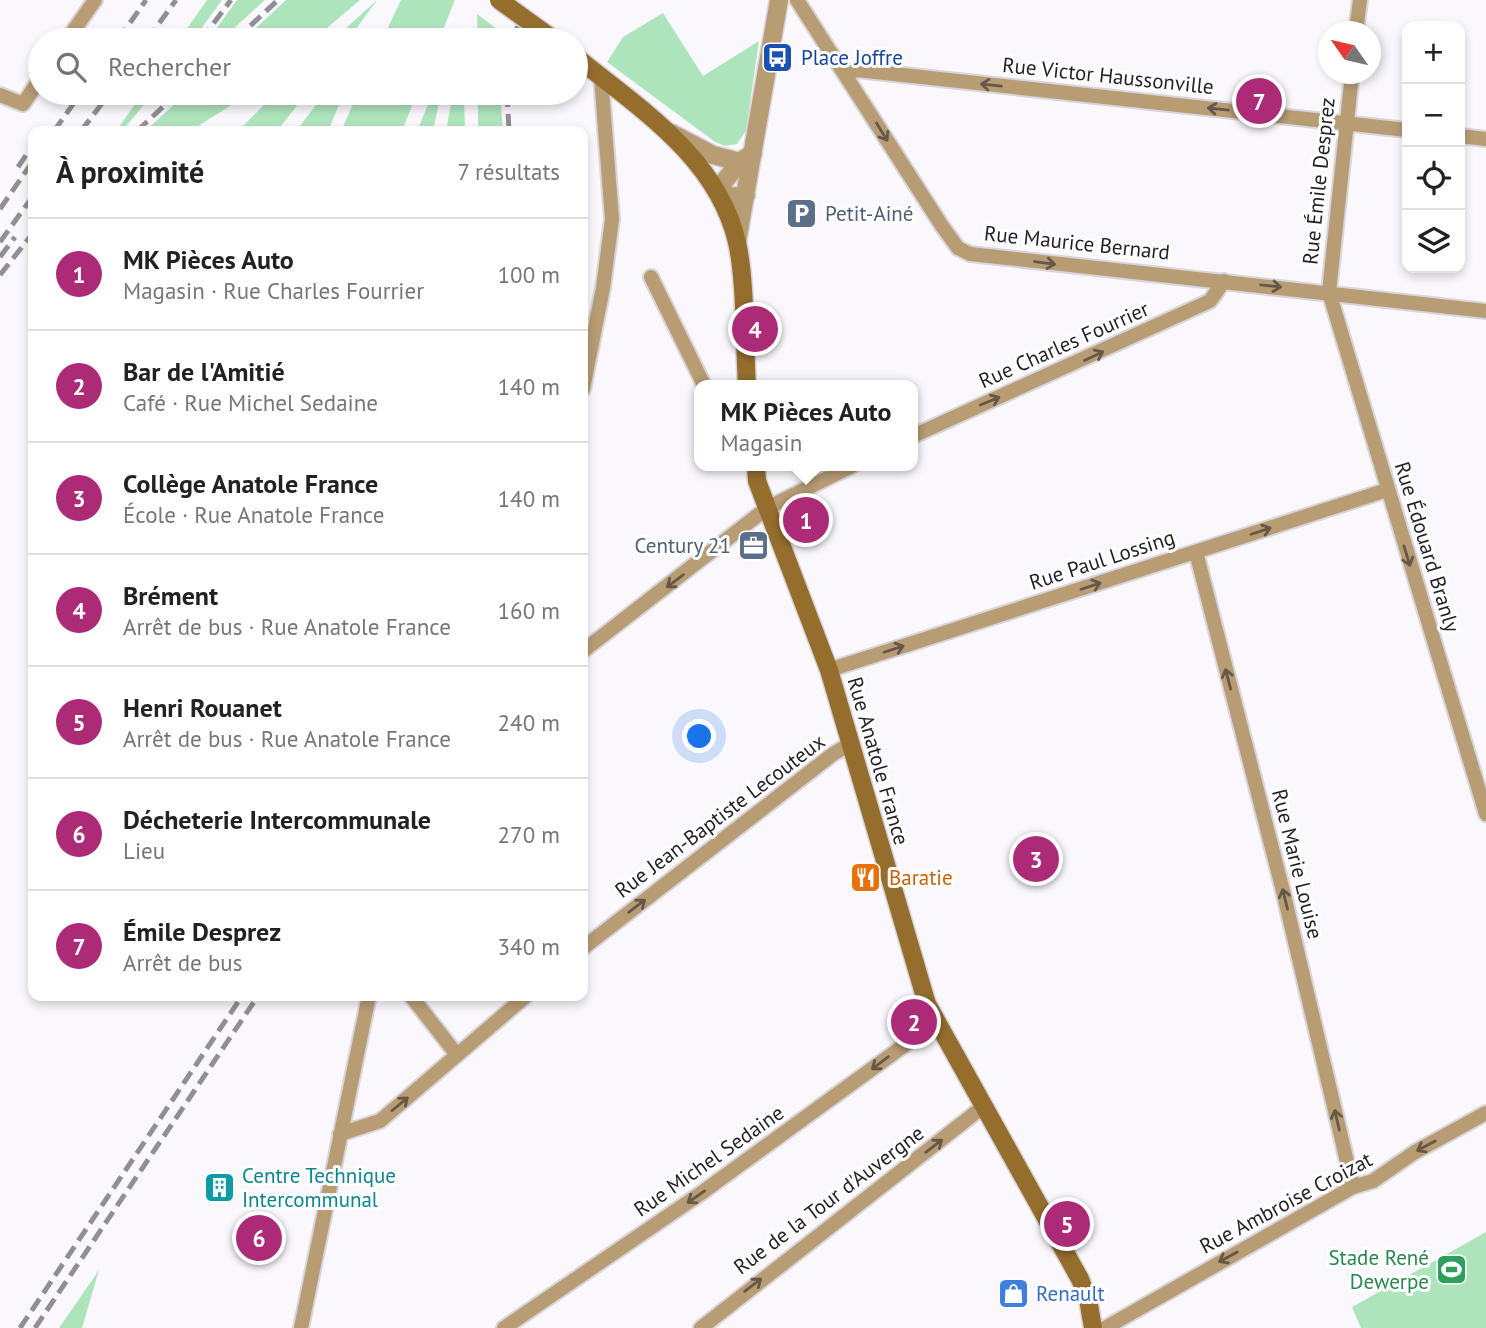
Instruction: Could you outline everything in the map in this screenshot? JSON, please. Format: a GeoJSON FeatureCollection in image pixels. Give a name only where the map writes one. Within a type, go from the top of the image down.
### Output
{"type":"FeatureCollection","features":[{"type":"Feature","properties":{"kind":"main road"},"geometry":{"type":"LineString","coordinates":[[499,0],[538,28]]}},
{"type":"Feature","properties":{"kind":"main road"},"geometry":{"type":"LineString","coordinates":[[588,67],[671,133],[717,190],[737,242],[747,380]]}},
{"type":"Feature","properties":{"kind":"main road","name":"Rue Anatole France"},"geometry":{"type":"LineString","coordinates":[[756,471],[757,481],[829,670],[934,1023],[985,1106],[1080,1279],[1088,1299],[1093,1328]]}},
{"type":"Feature","properties":{"kind":"street"},"geometry":{"type":"LineString","coordinates":[[75,28],[94,0]]}},
{"type":"Feature","properties":{"kind":"street"},"geometry":{"type":"LineString","coordinates":[[737,242],[746,195],[746,158],[779,0]]}},
{"type":"Feature","properties":{"kind":"street","name":"Rue Maurice Bernard"},"geometry":{"type":"LineString","coordinates":[[797,0],[958,248],[970,254],[1486,311]]}},
{"type":"Feature","properties":{"kind":"street"},"geometry":{"type":"LineString","coordinates":[[1357,21],[1360,0]]}},
{"type":"Feature","properties":{"kind":"street","name":"Rue Victor Haussonville"},"geometry":{"type":"LineString","coordinates":[[846,74],[857,70],[1402,129]]}},
{"type":"Feature","properties":{"kind":"street"},"geometry":{"type":"LineString","coordinates":[[588,364],[603,288],[612,219],[601,77]]}},
{"type":"Feature","properties":{"kind":"street","name":"Rue Émile Desprez"},"geometry":{"type":"LineString","coordinates":[[1329,292],[1351,84]]}},
{"type":"Feature","properties":{"kind":"street"},"geometry":{"type":"LineString","coordinates":[[0,95],[23,104],[28,97]]}},
{"type":"Feature","properties":{"kind":"street"},"geometry":{"type":"LineString","coordinates":[[671,133],[713,155],[746,158]]}},
{"type":"Feature","properties":{"kind":"street"},"geometry":{"type":"LineString","coordinates":[[1465,137],[1486,139]]}},
{"type":"Feature","properties":{"kind":"street"},"geometry":{"type":"LineString","coordinates":[[746,158],[717,190],[732,197],[746,195]]}},
{"type":"Feature","properties":{"kind":"street"},"geometry":{"type":"LineString","coordinates":[[651,277],[702,380]]}},
{"type":"Feature","properties":{"kind":"street","name":"Rue Charles Fourrier"},"geometry":{"type":"LineString","coordinates":[[918,434],[1210,301],[1224,281]]}},
{"type":"Feature","properties":{"kind":"street","name":"Rue Édouard Branly"},"geometry":{"type":"LineString","coordinates":[[1329,292],[1486,814]]}},
{"type":"Feature","properties":{"kind":"street"},"geometry":{"type":"LineString","coordinates":[[588,647],[767,508],[842,471]]}},
{"type":"Feature","properties":{"kind":"street","name":"Rue Paul Lossing"},"geometry":{"type":"LineString","coordinates":[[829,670],[1387,491]]}},
{"type":"Feature","properties":{"kind":"street","name":"Rue Marie Louise"},"geometry":{"type":"LineString","coordinates":[[1196,552],[1283,891],[1353,1187]]}},
{"type":"Feature","properties":{"kind":"street","name":"Rue Jean-Baptiste Lecouteux"},"geometry":{"type":"LineString","coordinates":[[588,944],[833,754],[850,744]]}},
{"type":"Feature","properties":{"kind":"street"},"geometry":{"type":"LineString","coordinates":[[300,1328],[368,1001]]}},
{"type":"Feature","properties":{"kind":"street"},"geometry":{"type":"LineString","coordinates":[[415,1001],[457,1055]]}},
{"type":"Feature","properties":{"kind":"street"},"geometry":{"type":"LineString","coordinates":[[341,1134],[380,1121],[520,1001]]}},
{"type":"Feature","properties":{"kind":"street","name":"Rue Michel Sedaine"},"geometry":{"type":"LineString","coordinates":[[503,1328],[711,1186],[934,1023]]}},
{"type":"Feature","properties":{"kind":"street","name":"Rue de la Tour d'Auvergne"},"geometry":{"type":"LineString","coordinates":[[701,1328],[985,1106]]}},
{"type":"Feature","properties":{"kind":"street","name":"Rue Ambroise Croizat"},"geometry":{"type":"LineString","coordinates":[[1105,1328],[1353,1187],[1373,1181],[1415,1152],[1486,1113]]}},
{"type":"Feature","properties":{"kind":"green space"},"geometry":{"type":"Polygon","coordinates":[[[207,0],[222,0],[202,28],[187,28],[207,0]]]}},
{"type":"Feature","properties":{"kind":"green space"},"geometry":{"type":"Polygon","coordinates":[[[237,0],[265,0],[234,28],[217,28],[237,0]]]}},
{"type":"Feature","properties":{"kind":"green space"},"geometry":{"type":"Polygon","coordinates":[[[286,0],[360,0],[327,28],[256,28],[286,0]]]}},
{"type":"Feature","properties":{"kind":"green space"},"geometry":{"type":"Polygon","coordinates":[[[377,0],[357,28],[346,28],[377,0]]]}},
{"type":"Feature","properties":{"kind":"green space"},"geometry":{"type":"Polygon","coordinates":[[[401,0],[455,0],[444,28],[388,28],[401,0]]]}},
{"type":"Feature","properties":{"kind":"green space"},"geometry":{"type":"Polygon","coordinates":[[[663,13],[703,76],[759,41],[746,131],[737,144],[725,146],[715,142],[607,62],[623,37],[663,13]]]}},
{"type":"Feature","properties":{"kind":"green space"},"geometry":{"type":"Polygon","coordinates":[[[477,14],[496,28],[478,28],[477,14]]]}},
{"type":"Feature","properties":{"kind":"green space"},"geometry":{"type":"Polygon","coordinates":[[[134,105],[144,105],[126,126],[120,126],[134,105]]]}},
{"type":"Feature","properties":{"kind":"green space"},"geometry":{"type":"Polygon","coordinates":[[[174,105],[232,105],[198,126],[151,126],[174,105]]]}},
{"type":"Feature","properties":{"kind":"green space"},"geometry":{"type":"Polygon","coordinates":[[[264,105],[298,105],[281,126],[243,126],[264,105]]]}},
{"type":"Feature","properties":{"kind":"green space"},"geometry":{"type":"Polygon","coordinates":[[[316,105],[339,105],[330,126],[300,126],[316,105]]]}},
{"type":"Feature","properties":{"kind":"green space"},"geometry":{"type":"Polygon","coordinates":[[[353,105],[412,105],[404,126],[343,126],[353,105]]]}},
{"type":"Feature","properties":{"kind":"green space"},"geometry":{"type":"Polygon","coordinates":[[[428,105],[438,105],[434,126],[419,126],[428,105]]]}},
{"type":"Feature","properties":{"kind":"green space"},"geometry":{"type":"Polygon","coordinates":[[[451,105],[464,105],[465,126],[447,126],[451,105]]]}},
{"type":"Feature","properties":{"kind":"green space"},"geometry":{"type":"Polygon","coordinates":[[[478,105],[501,105],[503,126],[478,126],[478,105]]]}},
{"type":"Feature","properties":{"kind":"green space","name":"Stade René Dewerpe"},"geometry":{"type":"Polygon","coordinates":[[[1486,1232],[1486,1328],[1361,1328],[1352,1307],[1486,1232]]]}},
{"type":"Feature","properties":{"kind":"green space"},"geometry":{"type":"Polygon","coordinates":[[[99,1270],[82,1328],[59,1328],[99,1270]]]}},
{"type":"Feature","properties":{"kind":"railway"},"geometry":{"type":"LineString","coordinates":[[126,28],[146,0]]}},
{"type":"Feature","properties":{"kind":"railway"},"geometry":{"type":"LineString","coordinates":[[156,28],[176,0]]}},
{"type":"Feature","properties":{"kind":"railway"},"geometry":{"type":"LineString","coordinates":[[210,28],[231,0]]}},
{"type":"Feature","properties":{"kind":"railway"},"geometry":{"type":"LineString","coordinates":[[248,28],[278,0]]}},
{"type":"Feature","properties":{"kind":"railway"},"geometry":{"type":"LineString","coordinates":[[517,28],[520,0]]}},
{"type":"Feature","properties":{"kind":"railway"},"geometry":{"type":"LineString","coordinates":[[58,126],[72,105]]}},
{"type":"Feature","properties":{"kind":"railway"},"geometry":{"type":"LineString","coordinates":[[85,126],[101,105]]}},
{"type":"Feature","properties":{"kind":"railway"},"geometry":{"type":"LineString","coordinates":[[142,126],[165,105]]}},
{"type":"Feature","properties":{"kind":"railway"},"geometry":{"type":"LineString","coordinates":[[508,105],[509,126]]}},
{"type":"Feature","properties":{"kind":"railway"},"geometry":{"type":"LineString","coordinates":[[18,167],[28,152]]}},
{"type":"Feature","properties":{"kind":"railway"},"geometry":{"type":"LineString","coordinates":[[0,209],[28,168]]}},
{"type":"Feature","properties":{"kind":"railway"},"geometry":{"type":"LineString","coordinates":[[0,242],[28,203]]}},
{"type":"Feature","properties":{"kind":"railway"},"geometry":{"type":"LineString","coordinates":[[0,257],[15,237]]}},
{"type":"Feature","properties":{"kind":"railway"},"geometry":{"type":"LineString","coordinates":[[0,275],[28,239]]}},
{"type":"Feature","properties":{"kind":"railway"},"geometry":{"type":"LineString","coordinates":[[20,1328],[239,1001]]}},
{"type":"Feature","properties":{"kind":"railway"},"geometry":{"type":"LineString","coordinates":[[35,1328],[255,1001]]}},
{"type":"Feature","properties":{"kind":"place","name":"Place Joffre"},"geometry":{"type":"Point","coordinates":[778,58]}},
{"type":"Feature","properties":{"kind":"place","name":"Émile Desprez"},"geometry":{"type":"Point","coordinates":[1259,101]}},
{"type":"Feature","properties":{"kind":"place","name":"Petit-Ainé"},"geometry":{"type":"Point","coordinates":[802,214]}},
{"type":"Feature","properties":{"kind":"place","name":"Brément"},"geometry":{"type":"Point","coordinates":[755,329]}},
{"type":"Feature","properties":{"kind":"place","name":"MK Pièces Auto"},"geometry":{"type":"Point","coordinates":[806,520]}},
{"type":"Feature","properties":{"kind":"place","name":"Century 21"},"geometry":{"type":"Point","coordinates":[754,546]}},
{"type":"Feature","properties":{"kind":"place","name":"Collège Anatole France"},"geometry":{"type":"Point","coordinates":[1036,859]}},
{"type":"Feature","properties":{"kind":"place","name":"Baratie"},"geometry":{"type":"Point","coordinates":[866,878]}},
{"type":"Feature","properties":{"kind":"place","name":"Bar de l'Amitié"},"geometry":{"type":"Point","coordinates":[914,1022]}},
{"type":"Feature","properties":{"kind":"place","name":"Centre Technique Intercommunal"},"geometry":{"type":"Point","coordinates":[219,1188]}},
{"type":"Feature","properties":{"kind":"place","name":"Henri Rouanet"},"geometry":{"type":"Point","coordinates":[1067,1224]}},
{"type":"Feature","properties":{"kind":"place","name":"Décheterie Intercommunale"},"geometry":{"type":"Point","coordinates":[259,1238]}},
{"type":"Feature","properties":{"kind":"place","name":"Stade René Dewerpe"},"geometry":{"type":"Point","coordinates":[1452,1270]}},
{"type":"Feature","properties":{"kind":"place","name":"Renault"},"geometry":{"type":"Point","coordinates":[1013,1294]}}]}
